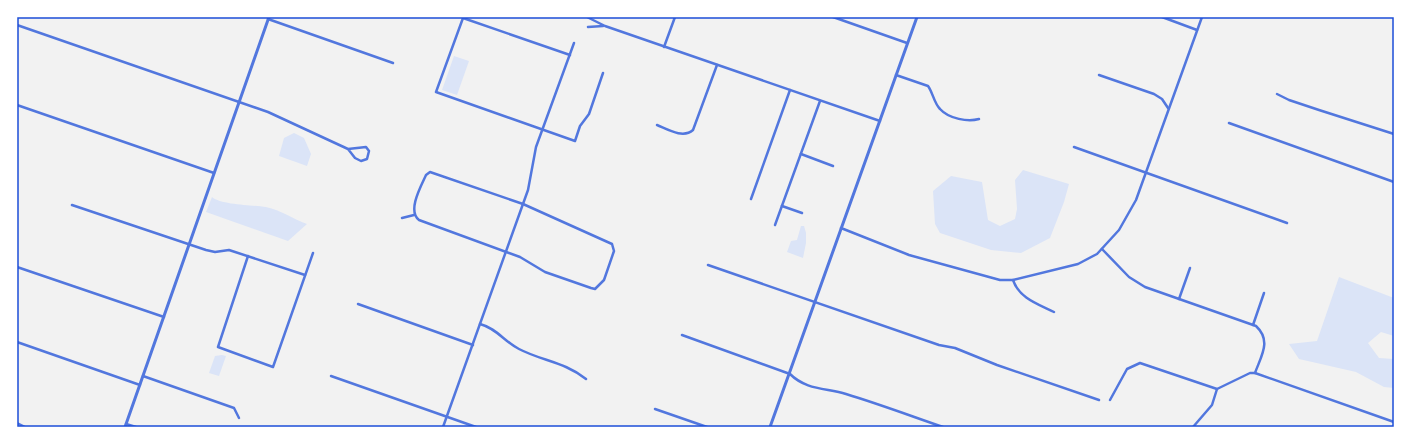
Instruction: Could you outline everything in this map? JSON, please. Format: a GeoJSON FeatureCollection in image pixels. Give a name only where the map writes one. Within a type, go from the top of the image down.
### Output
{"type":"FeatureCollection","features":[{"type":"Feature","properties":{"kind":"street"},"geometry":{"type":"LineString","coordinates":[[587,17],[604,26],[880,122]]}},
{"type":"Feature","properties":{"kind":"street"},"geometry":{"type":"LineString","coordinates":[[664,47],[674,17]]}},
{"type":"Feature","properties":{"kind":"street"},"geometry":{"type":"LineString","coordinates":[[833,17],[907,43]]}},
{"type":"Feature","properties":{"kind":"street"},"geometry":{"type":"LineString","coordinates":[[770,427],[917,17]]}},
{"type":"Feature","properties":{"kind":"street"},"geometry":{"type":"LineString","coordinates":[[1162,17],[1197,30]]}},
{"type":"Feature","properties":{"kind":"street"},"geometry":{"type":"LineString","coordinates":[[841,228],[909,255],[942,263],[993,279],[1013,280],[1071,267],[1092,257],[1116,234],[1130,213],[1146,173],[1202,17]]}},
{"type":"Feature","properties":{"kind":"street"},"geometry":{"type":"LineString","coordinates":[[136,427],[126,425],[269,18],[393,63]]}},
{"type":"Feature","properties":{"kind":"street"},"geometry":{"type":"LineString","coordinates":[[570,55],[463,18],[436,92],[575,142],[580,126],[589,114],[603,73]]}},
{"type":"Feature","properties":{"kind":"street"},"geometry":{"type":"LineString","coordinates":[[17,25],[271,113],[348,149],[355,158],[361,161],[367,159],[368,151],[366,147],[348,149]]}},
{"type":"Feature","properties":{"kind":"street"},"geometry":{"type":"LineString","coordinates":[[588,27],[604,26]]}},
{"type":"Feature","properties":{"kind":"street"},"geometry":{"type":"LineString","coordinates":[[443,427],[523,204],[531,178],[536,147],[574,43]]}},
{"type":"Feature","properties":{"kind":"street"},"geometry":{"type":"LineString","coordinates":[[657,125],[681,134],[688,134],[693,130],[717,65]]}},
{"type":"Feature","properties":{"kind":"street"},"geometry":{"type":"LineString","coordinates":[[896,75],[928,86],[943,112],[961,119],[980,119]]}},
{"type":"Feature","properties":{"kind":"street"},"geometry":{"type":"LineString","coordinates":[[1099,75],[1154,94],[1162,99],[1169,109]]}},
{"type":"Feature","properties":{"kind":"street"},"geometry":{"type":"LineString","coordinates":[[751,199],[790,90]]}},
{"type":"Feature","properties":{"kind":"street"},"geometry":{"type":"LineString","coordinates":[[1277,94],[1289,100],[1394,134]]}},
{"type":"Feature","properties":{"kind":"street"},"geometry":{"type":"LineString","coordinates":[[775,225],[820,101]]}},
{"type":"Feature","properties":{"kind":"street"},"geometry":{"type":"LineString","coordinates":[[17,105],[214,173]]}},
{"type":"Feature","properties":{"kind":"street"},"geometry":{"type":"LineString","coordinates":[[1229,124],[1394,182]]}},
{"type":"Feature","properties":{"kind":"street"},"geometry":{"type":"LineString","coordinates":[[1074,147],[1287,223]]}},
{"type":"Feature","properties":{"kind":"street"},"geometry":{"type":"LineString","coordinates":[[800,154],[833,166]]}},
{"type":"Feature","properties":{"kind":"street"},"geometry":{"type":"LineString","coordinates":[[428,173],[523,204],[612,244],[614,251],[604,280],[599,287],[592,288],[554,275],[520,257],[423,222],[414,215],[414,208],[428,173]]}},
{"type":"Feature","properties":{"kind":"street"},"geometry":{"type":"LineString","coordinates":[[72,205],[190,245],[215,252],[229,250],[305,275]]}},
{"type":"Feature","properties":{"kind":"street"},"geometry":{"type":"LineString","coordinates":[[782,206],[802,213]]}},
{"type":"Feature","properties":{"kind":"street"},"geometry":{"type":"LineString","coordinates":[[402,218],[414,215]]}},
{"type":"Feature","properties":{"kind":"street"},"geometry":{"type":"LineString","coordinates":[[1102,249],[1136,283],[1253,325],[1262,332],[1265,339],[1255,373]]}},
{"type":"Feature","properties":{"kind":"street"},"geometry":{"type":"LineString","coordinates":[[248,256],[218,348],[273,367],[313,253]]}},
{"type":"Feature","properties":{"kind":"street"},"geometry":{"type":"LineString","coordinates":[[708,265],[816,301],[825,306],[939,345],[955,348],[997,365],[1099,400]]}},
{"type":"Feature","properties":{"kind":"street"},"geometry":{"type":"LineString","coordinates":[[17,268],[164,317]]}},
{"type":"Feature","properties":{"kind":"street"},"geometry":{"type":"LineString","coordinates":[[1179,299],[1190,268]]}},
{"type":"Feature","properties":{"kind":"street"},"geometry":{"type":"LineString","coordinates":[[1013,280],[1016,290],[1022,295],[1054,312]]}},
{"type":"Feature","properties":{"kind":"street"},"geometry":{"type":"LineString","coordinates":[[1253,325],[1264,293]]}},
{"type":"Feature","properties":{"kind":"street"},"geometry":{"type":"LineString","coordinates":[[358,304],[473,345]]}},
{"type":"Feature","properties":{"kind":"street"},"geometry":{"type":"LineString","coordinates":[[480,324],[489,326],[518,348],[574,370],[586,379]]}},
{"type":"Feature","properties":{"kind":"street"},"geometry":{"type":"LineString","coordinates":[[682,335],[790,374],[795,379],[811,387],[845,394],[943,427]]}},
{"type":"Feature","properties":{"kind":"street"},"geometry":{"type":"LineString","coordinates":[[17,342],[140,385]]}},
{"type":"Feature","properties":{"kind":"street"},"geometry":{"type":"LineString","coordinates":[[1110,400],[1127,369],[1133,365],[1144,364],[1217,389],[1250,373],[1255,373],[1394,422]]}},
{"type":"Feature","properties":{"kind":"street"},"geometry":{"type":"LineString","coordinates":[[143,376],[234,408],[239,418]]}},
{"type":"Feature","properties":{"kind":"street"},"geometry":{"type":"LineString","coordinates":[[331,376],[476,427]]}},
{"type":"Feature","properties":{"kind":"street"},"geometry":{"type":"LineString","coordinates":[[1193,427],[1212,405],[1217,389]]}},
{"type":"Feature","properties":{"kind":"street"},"geometry":{"type":"LineString","coordinates":[[655,409],[707,427]]}},
{"type":"Feature","properties":{"kind":"street"},"geometry":{"type":"LineString","coordinates":[[17,423],[25,427]]}},
{"type":"Feature","properties":{"kind":"shaded area"},"geometry":{"type":"Polygon","coordinates":[[[454,56],[469,61],[457,95],[442,90],[454,56]]]}},
{"type":"Feature","properties":{"kind":"shaded area"},"geometry":{"type":"Polygon","coordinates":[[[294,133],[304,138],[311,154],[307,166],[279,156],[284,138],[294,133]]]}},
{"type":"Feature","properties":{"kind":"shaded area"},"geometry":{"type":"Polygon","coordinates":[[[1023,170],[1069,184],[1064,202],[1050,238],[1021,253],[991,250],[940,233],[935,224],[933,191],[951,176],[982,182],[988,220],[1000,226],[1015,219],[1017,209],[1015,180],[1023,170]]]}},
{"type":"Feature","properties":{"kind":"shaded area"},"geometry":{"type":"Polygon","coordinates":[[[212,197],[222,202],[271,208],[307,224],[288,241],[206,212],[212,197]]]}},
{"type":"Feature","properties":{"kind":"shaded area"},"geometry":{"type":"Polygon","coordinates":[[[801,226],[804,226],[806,233],[803,258],[787,252],[791,241],[797,240],[801,226]]]}},
{"type":"Feature","properties":{"kind":"shaded area"},"geometry":{"type":"Polygon","coordinates":[[[1339,277],[1394,298],[1394,336],[1381,332],[1368,343],[1379,358],[1394,359],[1394,388],[1384,387],[1356,372],[1299,359],[1289,344],[1317,341],[1339,277]]]}},
{"type":"Feature","properties":{"kind":"shaded area"},"geometry":{"type":"Polygon","coordinates":[[[215,356],[226,356],[219,376],[209,373],[215,356]]]}}]}
